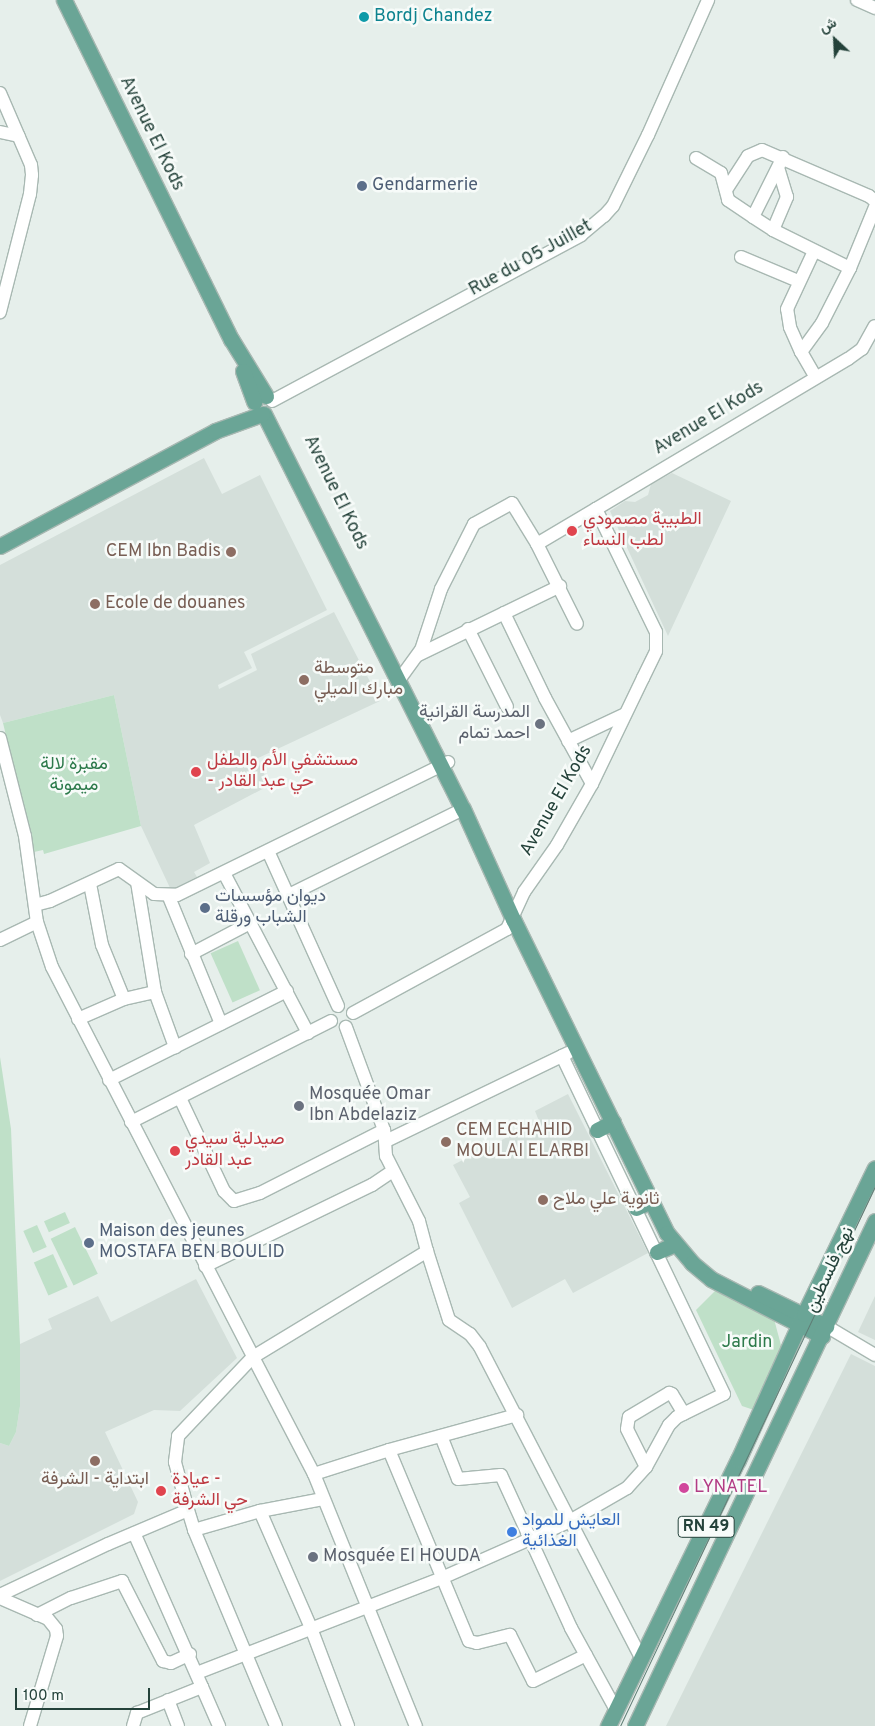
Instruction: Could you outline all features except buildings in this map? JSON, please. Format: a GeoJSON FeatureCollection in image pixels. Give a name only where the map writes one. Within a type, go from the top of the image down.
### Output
{"type":"FeatureCollection","features":[{"type":"Feature","properties":{"kind":"main road","name":"Avenue El Kods"},"geometry":{"type":"LineString","coordinates":[[64,0],[264,406],[445,763],[514,914]]}},
{"type":"Feature","properties":{"kind":"main road"},"geometry":{"type":"LineString","coordinates":[[0,546],[264,406]]}},
{"type":"Feature","properties":{"kind":"main road","name":"Avenue El Kods"},"geometry":{"type":"LineString","coordinates":[[445,763],[463,809],[514,914]]}},
{"type":"Feature","properties":{"kind":"main road"},"geometry":{"type":"LineString","coordinates":[[514,914],[651,1201],[675,1244],[711,1279],[824,1331]]}},
{"type":"Feature","properties":{"kind":"main road"},"geometry":{"type":"LineString","coordinates":[[514,914],[668,1218],[682,1241],[716,1272],[801,1320]]}},
{"type":"Feature","properties":{"kind":"main road"},"geometry":{"type":"LineString","coordinates":[[598,1130],[613,1122]]}},
{"type":"Feature","properties":{"kind":"main road","name":"RN 49"},"geometry":{"type":"LineString","coordinates":[[608,1726],[738,1460],[801,1320],[875,1168]]}},
{"type":"Feature","properties":{"kind":"main road"},"geometry":{"type":"LineString","coordinates":[[636,1208],[651,1201]]}},
{"type":"Feature","properties":{"kind":"main road","name":"نهج فلسطين"},"geometry":{"type":"LineString","coordinates":[[824,1331],[875,1221]]}},
{"type":"Feature","properties":{"kind":"main road"},"geometry":{"type":"LineString","coordinates":[[658,1252],[675,1244]]}},
{"type":"Feature","properties":{"kind":"main road","name":"RN 49"},"geometry":{"type":"LineString","coordinates":[[635,1726],[824,1331]]}},
{"type":"Feature","properties":{"kind":"street","name":"Rue du 05 Juillet"},"geometry":{"type":"LineString","coordinates":[[264,406],[581,235],[604,216],[613,206],[648,135],[708,0]]}},
{"type":"Feature","properties":{"kind":"street"},"geometry":{"type":"LineString","coordinates":[[857,0],[875,8]]}},
{"type":"Feature","properties":{"kind":"street"},"geometry":{"type":"LineString","coordinates":[[0,93],[31,165],[30,194],[0,312]]}},
{"type":"Feature","properties":{"kind":"street"},"geometry":{"type":"LineString","coordinates":[[0,132],[19,136]]}},
{"type":"Feature","properties":{"kind":"street"},"geometry":{"type":"LineString","coordinates":[[726,190],[748,156],[756,151],[770,151],[781,163],[869,196],[875,201]]}},
{"type":"Feature","properties":{"kind":"street"},"geometry":{"type":"LineString","coordinates":[[696,158],[721,173],[728,200],[773,230],[850,268]]}},
{"type":"Feature","properties":{"kind":"street"},"geometry":{"type":"LineString","coordinates":[[754,217],[781,163]]}},
{"type":"Feature","properties":{"kind":"street"},"geometry":{"type":"LineString","coordinates":[[773,230],[787,197],[781,163]]}},
{"type":"Feature","properties":{"kind":"street"},"geometry":{"type":"LineString","coordinates":[[801,352],[822,323],[850,268],[875,207]]}},
{"type":"Feature","properties":{"kind":"street"},"geometry":{"type":"LineString","coordinates":[[814,251],[798,281],[787,309],[790,327],[801,352],[816,376]]}},
{"type":"Feature","properties":{"kind":"street"},"geometry":{"type":"LineString","coordinates":[[741,257],[798,281]]}},
{"type":"Feature","properties":{"kind":"street","name":"Avenue El Kods"},"geometry":{"type":"LineString","coordinates":[[514,914],[592,784],[656,651],[658,639],[596,509],[862,349],[875,326]]}},
{"type":"Feature","properties":{"kind":"street"},"geometry":{"type":"LineString","coordinates":[[401,676],[418,655],[441,589],[474,524],[512,504],[560,586],[577,624]]}},
{"type":"Feature","properties":{"kind":"street"},"geometry":{"type":"LineString","coordinates":[[537,544],[596,509]]}},
{"type":"Feature","properties":{"kind":"street"},"geometry":{"type":"LineString","coordinates":[[418,655],[468,629],[560,586]]}},
{"type":"Feature","properties":{"kind":"street"},"geometry":{"type":"LineString","coordinates":[[504,613],[568,741],[592,784]]}},
{"type":"Feature","properties":{"kind":"street"},"geometry":{"type":"LineString","coordinates":[[468,629],[507,707]]}},
{"type":"Feature","properties":{"kind":"street"},"geometry":{"type":"LineString","coordinates":[[568,741],[625,714]]}},
{"type":"Feature","properties":{"kind":"street"},"geometry":{"type":"LineString","coordinates":[[0,738],[25,836],[37,922],[52,968],[204,1266],[314,1474],[416,1726]]}},
{"type":"Feature","properties":{"kind":"street"},"geometry":{"type":"LineString","coordinates":[[35,905],[90,884],[119,869],[154,894],[170,897],[224,873],[445,763]]}},
{"type":"Feature","properties":{"kind":"street"},"geometry":{"type":"LineString","coordinates":[[289,895],[463,809]]}},
{"type":"Feature","properties":{"kind":"street"},"geometry":{"type":"LineString","coordinates":[[268,851],[338,1006]]}},
{"type":"Feature","properties":{"kind":"street"},"geometry":{"type":"LineString","coordinates":[[224,873],[308,1033]]}},
{"type":"Feature","properties":{"kind":"street"},"geometry":{"type":"LineString","coordinates":[[137,882],[155,992],[174,1047]]}},
{"type":"Feature","properties":{"kind":"street"},"geometry":{"type":"LineString","coordinates":[[90,884],[102,945],[124,999]]}},
{"type":"Feature","properties":{"kind":"street"},"geometry":{"type":"LineString","coordinates":[[170,897],[190,954],[220,1024]]}},
{"type":"Feature","properties":{"kind":"street"},"geometry":{"type":"LineString","coordinates":[[352,1013],[503,931],[514,914]]}},
{"type":"Feature","properties":{"kind":"street"},"geometry":{"type":"LineString","coordinates":[[0,940],[37,922]]}},
{"type":"Feature","properties":{"kind":"street"},"geometry":{"type":"LineString","coordinates":[[190,954],[250,923]]}},
{"type":"Feature","properties":{"kind":"street"},"geometry":{"type":"LineString","coordinates":[[109,1080],[287,991]]}},
{"type":"Feature","properties":{"kind":"street"},"geometry":{"type":"LineString","coordinates":[[78,1019],[124,999],[155,992]]}},
{"type":"Feature","properties":{"kind":"street"},"geometry":{"type":"LineString","coordinates":[[338,1006],[349,1008],[352,1013],[351,1024],[346,1027],[335,1026],[331,1021],[333,1009],[338,1006]]}},
{"type":"Feature","properties":{"kind":"street"},"geometry":{"type":"LineString","coordinates":[[131,1122],[331,1021]]}},
{"type":"Feature","properties":{"kind":"street"},"geometry":{"type":"LineString","coordinates":[[346,1027],[385,1136],[386,1156],[419,1222],[449,1320],[476,1340],[517,1415],[568,1522],[641,1658]]}},
{"type":"Feature","properties":{"kind":"street"},"geometry":{"type":"LineString","coordinates":[[180,1098],[224,1190],[234,1202],[260,1193],[577,1049]]}},
{"type":"Feature","properties":{"kind":"street"},"geometry":{"type":"LineString","coordinates":[[197,1673],[444,1577],[568,1522],[627,1488],[646,1467],[669,1425],[684,1414],[722,1397],[725,1391],[562,1056]]}},
{"type":"Feature","properties":{"kind":"street"},"geometry":{"type":"LineString","coordinates":[[204,1266],[372,1185],[392,1171]]}},
{"type":"Feature","properties":{"kind":"street"},"geometry":{"type":"LineString","coordinates":[[276,1726],[194,1530],[176,1462],[178,1436],[253,1357],[427,1251]]}},
{"type":"Feature","properties":{"kind":"street"},"geometry":{"type":"LineString","coordinates":[[824,1331],[875,1355]]}},
{"type":"Feature","properties":{"kind":"street"},"geometry":{"type":"LineString","coordinates":[[646,1467],[627,1429],[629,1417],[669,1393],[672,1394],[684,1414]]}},
{"type":"Feature","properties":{"kind":"street"},"geometry":{"type":"LineString","coordinates":[[314,1474],[389,1450],[517,1415]]}},
{"type":"Feature","properties":{"kind":"street"},"geometry":{"type":"LineString","coordinates":[[441,1436],[458,1479],[501,1475],[529,1539],[586,1655],[616,1710]]}},
{"type":"Feature","properties":{"kind":"street"},"geometry":{"type":"LineString","coordinates":[[389,1450],[444,1577],[469,1641],[477,1644],[510,1635],[531,1680],[547,1676],[586,1655]]}},
{"type":"Feature","properties":{"kind":"street"},"geometry":{"type":"LineString","coordinates":[[194,1530],[260,1511],[323,1499]]}},
{"type":"Feature","properties":{"kind":"street"},"geometry":{"type":"LineString","coordinates":[[0,1597],[134,1533],[188,1510]]}},
{"type":"Feature","properties":{"kind":"street"},"geometry":{"type":"LineString","coordinates":[[260,1511],[311,1628],[348,1726]]}},
{"type":"Feature","properties":{"kind":"street"},"geometry":{"type":"LineString","coordinates":[[134,1533],[190,1654],[219,1726]]}},
{"type":"Feature","properties":{"kind":"street"},"geometry":{"type":"LineString","coordinates":[[37,1615],[71,1598],[122,1581],[163,1661],[171,1663],[190,1654]]}},
{"type":"Feature","properties":{"kind":"street"},"geometry":{"type":"LineString","coordinates":[[0,1597],[53,1624],[57,1636],[30,1726]]}},
{"type":"Feature","properties":{"kind":"street"},"geometry":{"type":"LineString","coordinates":[[133,1726],[137,1713],[202,1687]]}},
{"type":"Feature","properties":{"kind":"street"},"geometry":{"type":"LineString","coordinates":[[168,1700],[178,1726]]}},
{"type":"Feature","properties":{"kind":"shaded area"},"geometry":{"type":"Polygon","coordinates":[[[204,458],[222,494],[260,475],[327,610],[244,652],[252,668],[218,685],[219,689],[257,670],[251,654],[334,612],[380,701],[256,759],[270,785],[194,825],[210,863],[194,872],[197,877],[171,890],[141,826],[114,695],[3,723],[0,715],[0,565],[204,458]]]}},
{"type":"Feature","properties":{"kind":"shaded area"},"geometry":{"type":"Polygon","coordinates":[[[672,473],[731,501],[668,636],[610,511],[625,501],[635,502],[648,495],[651,484],[672,473]]]}},
{"type":"Feature","properties":{"kind":"shaded area","name":"ثانوية علي ملاح"},"geometry":{"type":"Polygon","coordinates":[[[568,1094],[648,1253],[573,1293],[565,1279],[512,1308],[459,1203],[470,1197],[453,1165],[539,1121],[535,1111],[568,1094]]]}},
{"type":"Feature","properties":{"kind":"shaded area"},"geometry":{"type":"Polygon","coordinates":[[[196,1279],[237,1358],[180,1411],[154,1410],[105,1432],[138,1502],[134,1514],[0,1581],[0,1443],[9,1446],[16,1432],[20,1406],[20,1344],[52,1329],[48,1319],[98,1296],[111,1322],[196,1279]]]}},
{"type":"Feature","properties":{"kind":"shaded area"},"geometry":{"type":"Polygon","coordinates":[[[875,1296],[875,1340],[858,1332],[875,1296]]]}},
{"type":"Feature","properties":{"kind":"shaded area"},"geometry":{"type":"Polygon","coordinates":[[[851,1354],[875,1366],[875,1726],[666,1726],[851,1354]]]}},
{"type":"Feature","properties":{"kind":"green space","name":"مقبرة لالة ميمونة"},"geometry":{"type":"Polygon","coordinates":[[[114,695],[141,826],[44,854],[43,850],[34,852],[3,723],[114,695]]]}},
{"type":"Feature","properties":{"kind":"green space"},"geometry":{"type":"Polygon","coordinates":[[[238,941],[260,990],[233,1003],[211,953],[238,941]]]}},
{"type":"Feature","properties":{"kind":"green space"},"geometry":{"type":"Polygon","coordinates":[[[0,1057],[11,1129],[20,1344],[20,1406],[16,1432],[9,1446],[0,1443],[0,1057]]]}},
{"type":"Feature","properties":{"kind":"green space"},"geometry":{"type":"Polygon","coordinates":[[[65,1212],[70,1223],[49,1232],[44,1221],[65,1212]]]}},
{"type":"Feature","properties":{"kind":"green space"},"geometry":{"type":"Polygon","coordinates":[[[37,1225],[47,1247],[33,1253],[23,1231],[37,1225]]]}},
{"type":"Feature","properties":{"kind":"green space"},"geometry":{"type":"Polygon","coordinates":[[[75,1227],[98,1274],[74,1286],[51,1239],[75,1227]]]}},
{"type":"Feature","properties":{"kind":"green space"},"geometry":{"type":"Polygon","coordinates":[[[53,1254],[68,1287],[48,1295],[34,1263],[53,1254]]]}},
{"type":"Feature","properties":{"kind":"green space","name":"Jardin"},"geometry":{"type":"Polygon","coordinates":[[[716,1290],[774,1319],[782,1349],[754,1410],[742,1406],[696,1310],[716,1290]]]}},
{"type":"Feature","properties":{"kind":"tram line"},"geometry":{"type":"LineString","coordinates":[[620,1726],[875,1186]]}},
{"type":"Feature","properties":{"kind":"place","name":"Bordj Chandez"},"geometry":{"type":"Point","coordinates":[364,17]}},
{"type":"Feature","properties":{"kind":"place","name":"Gendarmerie"},"geometry":{"type":"Point","coordinates":[362,186]}},
{"type":"Feature","properties":{"kind":"place","name":"الطبيبة مصمودي لطب النساء"},"geometry":{"type":"Point","coordinates":[572,531]}},
{"type":"Feature","properties":{"kind":"place","name":"CEM Ibn Badis"},"geometry":{"type":"Point","coordinates":[231,552]}},
{"type":"Feature","properties":{"kind":"place","name":"Ecole de douanes"},"geometry":{"type":"Point","coordinates":[95,604]}},
{"type":"Feature","properties":{"kind":"place","name":"متوسطة مبارك الميلي"},"geometry":{"type":"Point","coordinates":[304,680]}},
{"type":"Feature","properties":{"kind":"place","name":"المدرسة القرانية احمد تمام"},"geometry":{"type":"Point","coordinates":[540,724]}},
{"type":"Feature","properties":{"kind":"place","name":"مستشفي الأم والطفل - حي عبد القادر"},"geometry":{"type":"Point","coordinates":[196,772]}},
{"type":"Feature","properties":{"kind":"place","name":"ديوان مؤسسات الشباب ورقلة"},"geometry":{"type":"Point","coordinates":[205,908]}},
{"type":"Feature","properties":{"kind":"place","name":"Mosquée Omar Ibn Abdelaziz"},"geometry":{"type":"Point","coordinates":[299,1106]}},
{"type":"Feature","properties":{"kind":"place","name":"CEM ECHAHID MOULAI ELARBI"},"geometry":{"type":"Point","coordinates":[446,1142]}},
{"type":"Feature","properties":{"kind":"place","name":"صيدلية سيدي عبد القادر"},"geometry":{"type":"Point","coordinates":[175,1151]}},
{"type":"Feature","properties":{"kind":"place","name":"ثانوية علي ملاح"},"geometry":{"type":"Point","coordinates":[543,1200]}},
{"type":"Feature","properties":{"kind":"place","name":"Maison des jeunes MOSTAFA BEN BOULID"},"geometry":{"type":"Point","coordinates":[89,1243]}},
{"type":"Feature","properties":{"kind":"place","name":"ابتداية - الشرفة"},"geometry":{"type":"Point","coordinates":[95,1461]}},
{"type":"Feature","properties":{"kind":"place","name":"LYNATEL"},"geometry":{"type":"Point","coordinates":[684,1488]}},
{"type":"Feature","properties":{"kind":"place","name":"عيادة - حي الشرفة"},"geometry":{"type":"Point","coordinates":[161,1491]}},
{"type":"Feature","properties":{"kind":"place","name":"العايش للمواد الغذائية"},"geometry":{"type":"Point","coordinates":[512,1532]}},
{"type":"Feature","properties":{"kind":"place","name":"Mosquée El HOUDA"},"geometry":{"type":"Point","coordinates":[313,1557]}}]}
